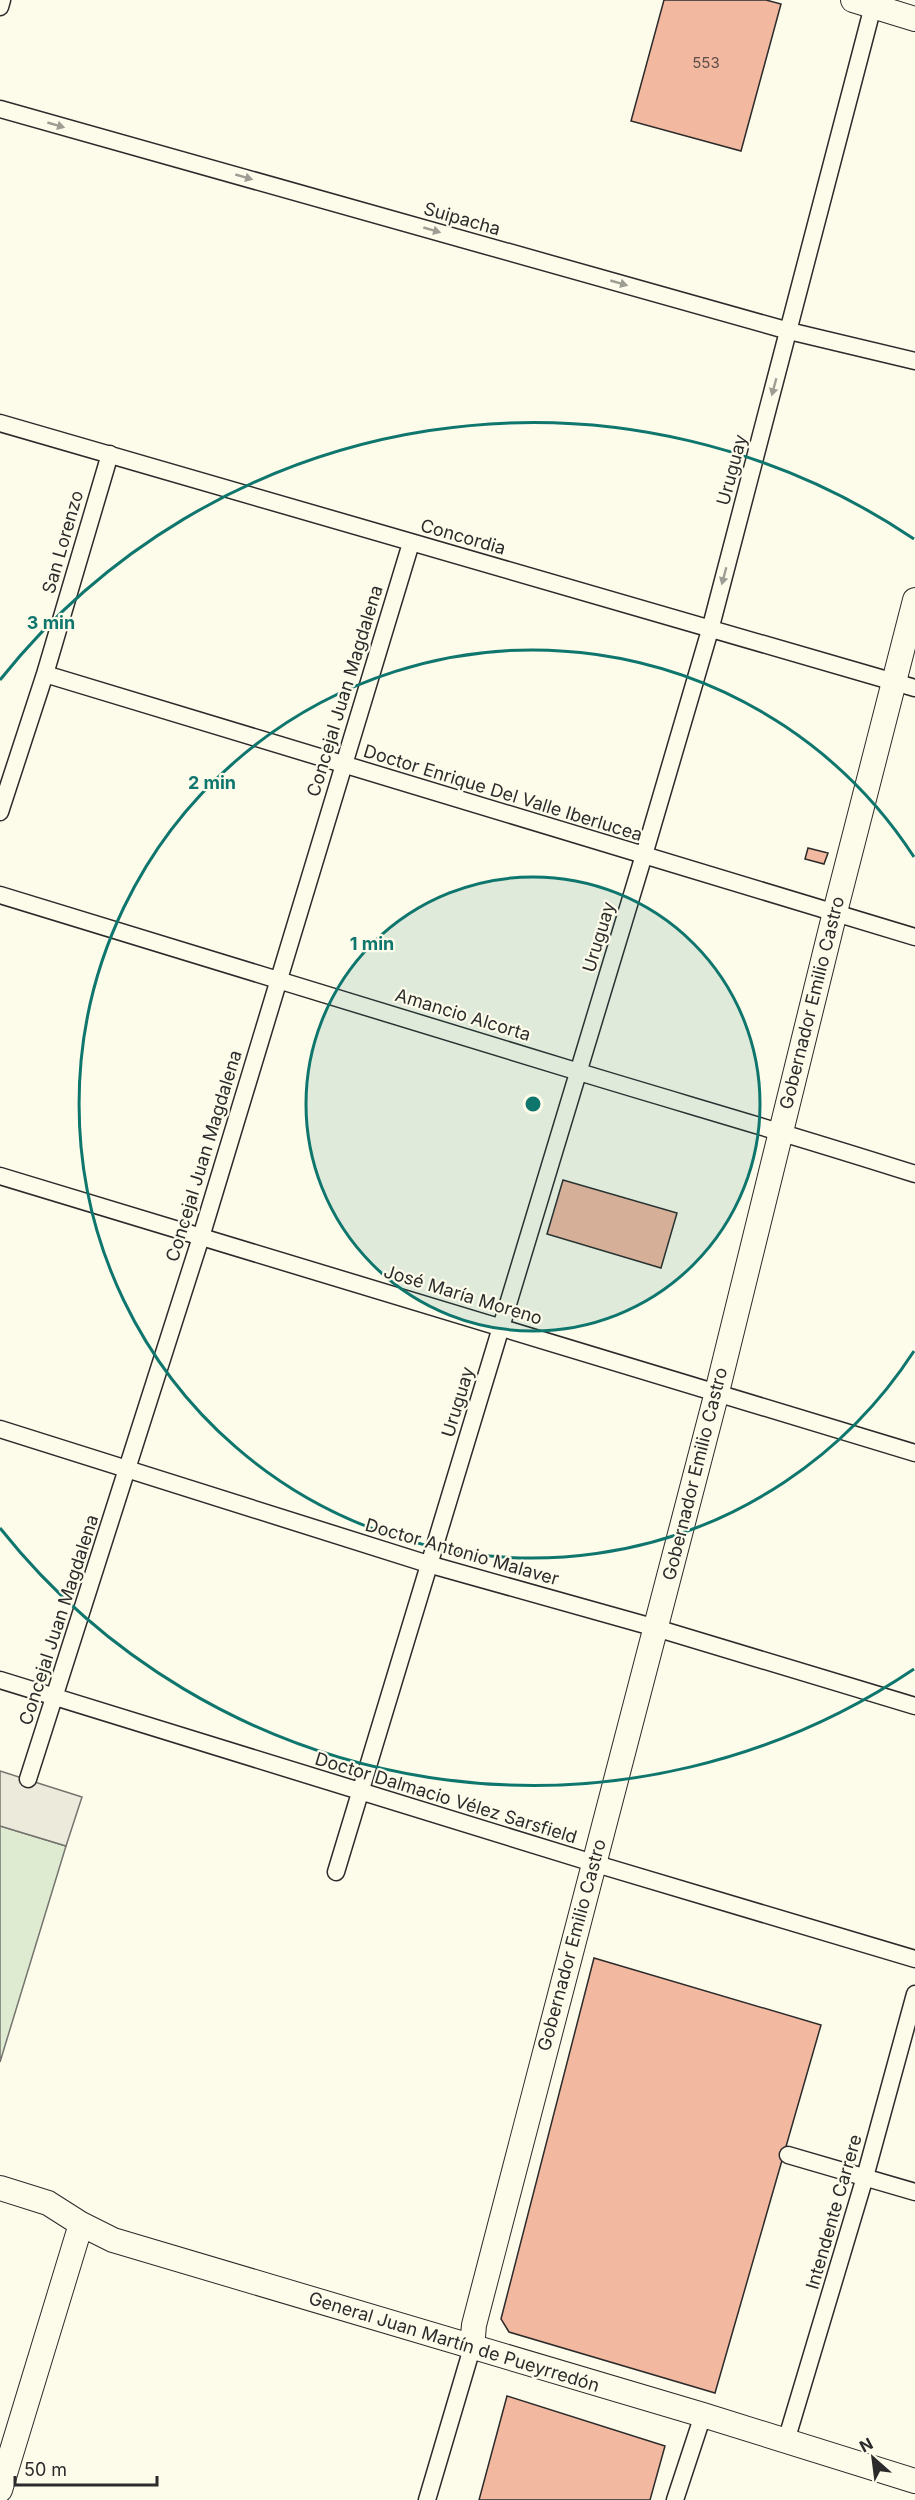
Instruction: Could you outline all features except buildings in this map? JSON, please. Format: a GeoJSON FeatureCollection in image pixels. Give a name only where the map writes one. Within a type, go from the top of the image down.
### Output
{"type":"FeatureCollection","features":[{"type":"Feature","properties":{"kind":"street"},"geometry":{"type":"LineString","coordinates":[[0,7],[2,0]]}},
{"type":"Feature","properties":{"kind":"street"},"geometry":{"type":"LineString","coordinates":[[863,3],[915,19]]}},
{"type":"Feature","properties":{"kind":"street","name":"Uruguay"},"geometry":{"type":"LineString","coordinates":[[336,1872],[579,1072],[710,630],[789,331],[863,3]]}},
{"type":"Feature","properties":{"kind":"street","name":"Suipacha"},"geometry":{"type":"LineString","coordinates":[[0,109],[789,331],[915,361]]}},
{"type":"Feature","properties":{"kind":"street","name":"Concordia"},"geometry":{"type":"LineString","coordinates":[[0,423],[905,685]]}},
{"type":"Feature","properties":{"kind":"street","name":"San Lorenzo"},"geometry":{"type":"LineString","coordinates":[[0,812],[45,674],[110,454]]}},
{"type":"Feature","properties":{"kind":"street","name":"Concejal Juan Magdalena"},"geometry":{"type":"LineString","coordinates":[[28,1779],[201,1237],[411,543]]}},
{"type":"Feature","properties":{"kind":"street","name":"Gobernador Emilio Castro"},"geometry":{"type":"LineString","coordinates":[[472,2348],[474,2325],[717,1392],[835,912],[905,685],[915,600]]}},
{"type":"Feature","properties":{"kind":"street","name":"Doctor Enrique Del Valle Iberlucea"},"geometry":{"type":"LineString","coordinates":[[45,674],[915,937]]}},
{"type":"Feature","properties":{"kind":"street","name":"Amancio Alcorta"},"geometry":{"type":"LineString","coordinates":[[0,895],[279,978],[915,1174]]}},
{"type":"Feature","properties":{"kind":"street","name":"José María Moreno"},"geometry":{"type":"LineString","coordinates":[[0,1176],[915,1453]]}},
{"type":"Feature","properties":{"kind":"street","name":"Doctor Antonio Malaver"},"geometry":{"type":"LineString","coordinates":[[0,1429],[428,1564],[656,1628],[915,1706]]}},
{"type":"Feature","properties":{"kind":"street","name":"Doctor Dalmacio Vélez Sarsfield"},"geometry":{"type":"LineString","coordinates":[[0,1680],[360,1792],[915,1959]]}},
{"type":"Feature","properties":{"kind":"street","name":"Intendente Carrere"},"geometry":{"type":"LineString","coordinates":[[786,2441],[865,2177],[915,1994]]}},
{"type":"Feature","properties":{"kind":"street"},"geometry":{"type":"LineString","coordinates":[[788,2155],[915,2192]]}},
{"type":"Feature","properties":{"kind":"street","name":"General Juan Martín de Pueyrredón"},"geometry":{"type":"LineString","coordinates":[[0,2188],[48,2203],[81,2224],[113,2240],[703,2415],[915,2481]]}},
{"type":"Feature","properties":{"kind":"street"},"geometry":{"type":"LineString","coordinates":[[0,2490],[81,2224]]}},
{"type":"Feature","properties":{"kind":"street"},"geometry":{"type":"LineString","coordinates":[[427,2500],[472,2348]]}},
{"type":"Feature","properties":{"kind":"street"},"geometry":{"type":"LineString","coordinates":[[675,2500],[703,2415]]}},
{"type":"Feature","properties":{"kind":"green space"},"geometry":{"type":"Polygon","coordinates":[[[0,1826],[66,1846],[0,2062],[0,1826]]]}},
{"type":"Feature","properties":{"kind":"shaded area"},"geometry":{"type":"Polygon","coordinates":[[[0,1771],[82,1797],[66,1846],[0,1826],[0,1771]]]}}]}
